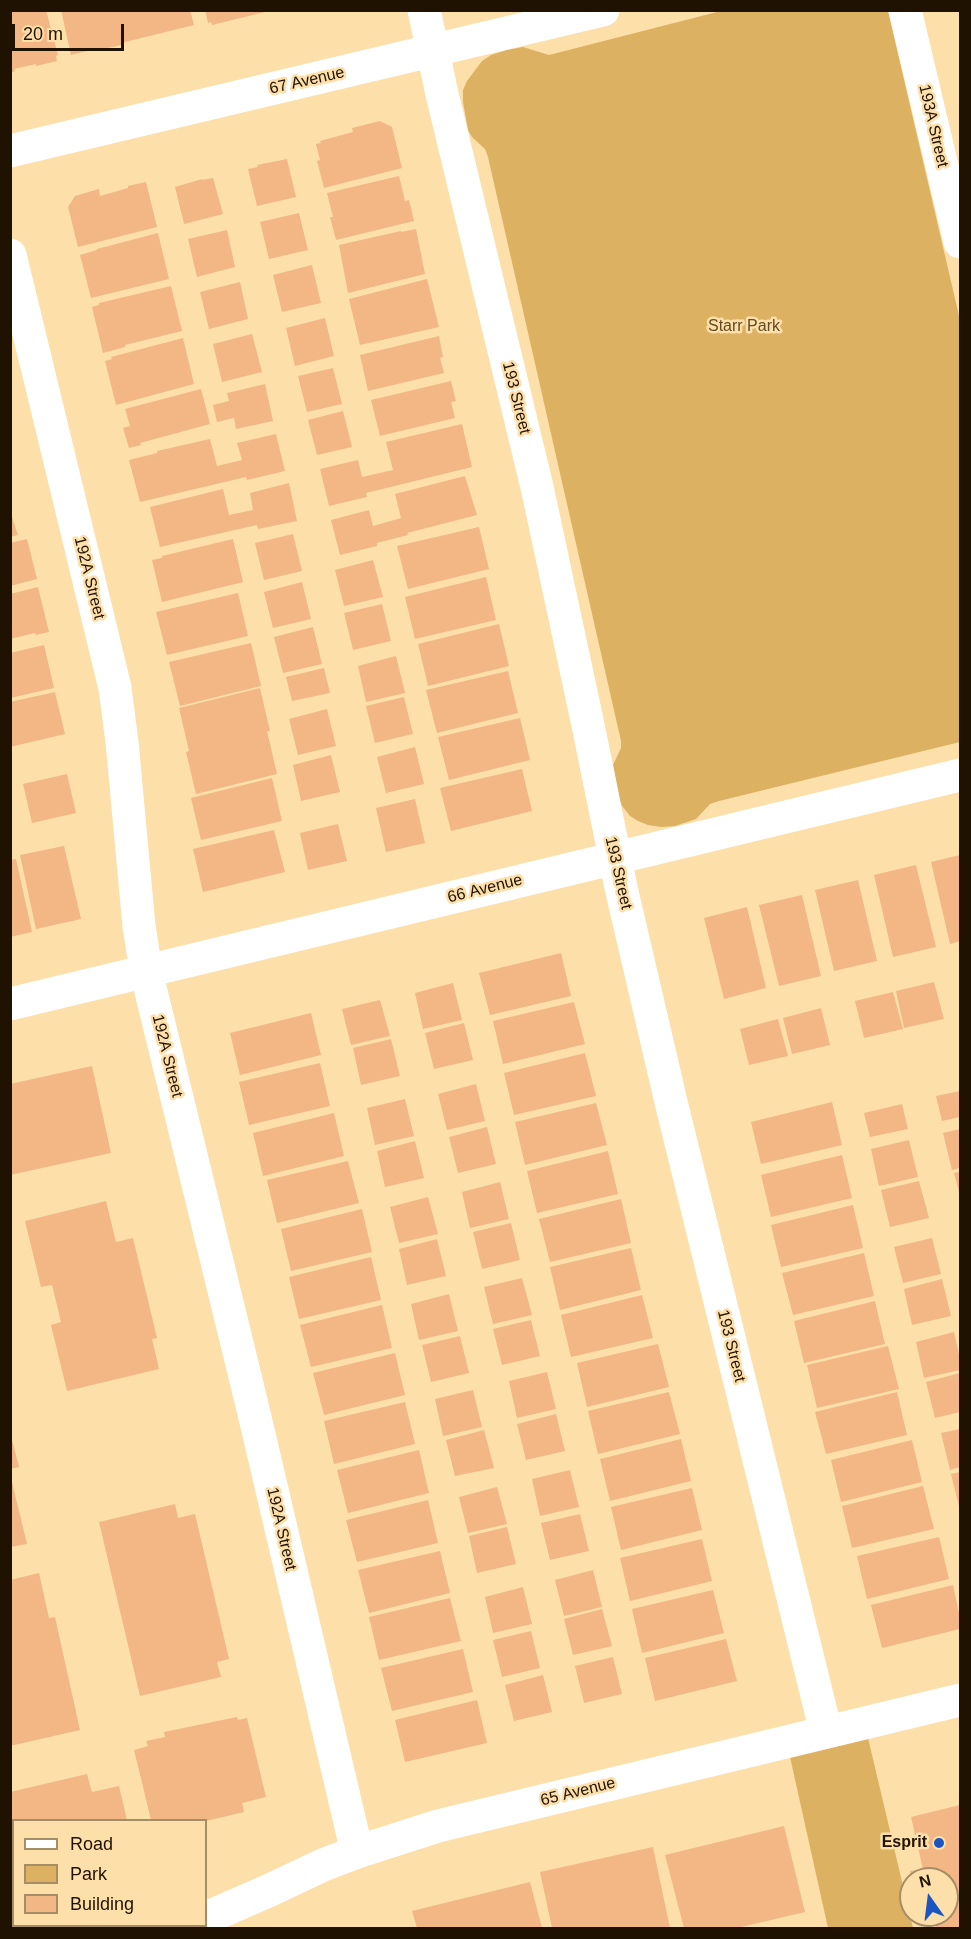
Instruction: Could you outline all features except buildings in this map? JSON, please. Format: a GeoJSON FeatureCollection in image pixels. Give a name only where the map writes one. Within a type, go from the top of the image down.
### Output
{"type":"FeatureCollection","features":[{"type":"Feature","properties":{"kind":"street","name":"193 Street"},"geometry":{"type":"LineString","coordinates":[[424,10],[537,487],[614,858],[672,1106],[826,1732]]}},
{"type":"Feature","properties":{"kind":"street","name":"67 Avenue"},"geometry":{"type":"LineString","coordinates":[[10,151],[603,10]]}},
{"type":"Feature","properties":{"kind":"street","name":"193A Street"},"geometry":{"type":"LineString","coordinates":[[905,10],[960,242]]}},
{"type":"Feature","properties":{"kind":"street","name":"192A Street"},"geometry":{"type":"LineString","coordinates":[[10,255],[115,688],[139,926],[146,971],[250,1397],[357,1852]]}},
{"type":"Feature","properties":{"kind":"street","name":"66 Avenue"},"geometry":{"type":"LineString","coordinates":[[10,1004],[960,775]]}},
{"type":"Feature","properties":{"kind":"street","name":"65 Avenue"},"geometry":{"type":"LineString","coordinates":[[207,1918],[323,1864],[438,1826],[960,1700]]}},
{"type":"Feature","properties":{"kind":"green space","name":"Starr Park"},"geometry":{"type":"Polygon","coordinates":[[[721,11],[888,11],[960,320],[960,742],[719,801],[710,804],[696,819],[675,826],[661,827],[648,825],[630,816],[619,798],[613,765],[621,748],[621,741],[488,157],[485,149],[468,130],[463,90],[482,61],[491,55],[507,50],[523,47],[549,55],[721,11]]]}},
{"type":"Feature","properties":{"kind":"green space"},"geometry":{"type":"Polygon","coordinates":[[[868,1738],[899,1869],[899,1927],[913,1928],[828,1928],[790,1757],[868,1738]]]}},
{"type":"Feature","properties":{"kind":"place","name":"Esprit"},"geometry":{"type":"Point","coordinates":[939,1843]}}]}
